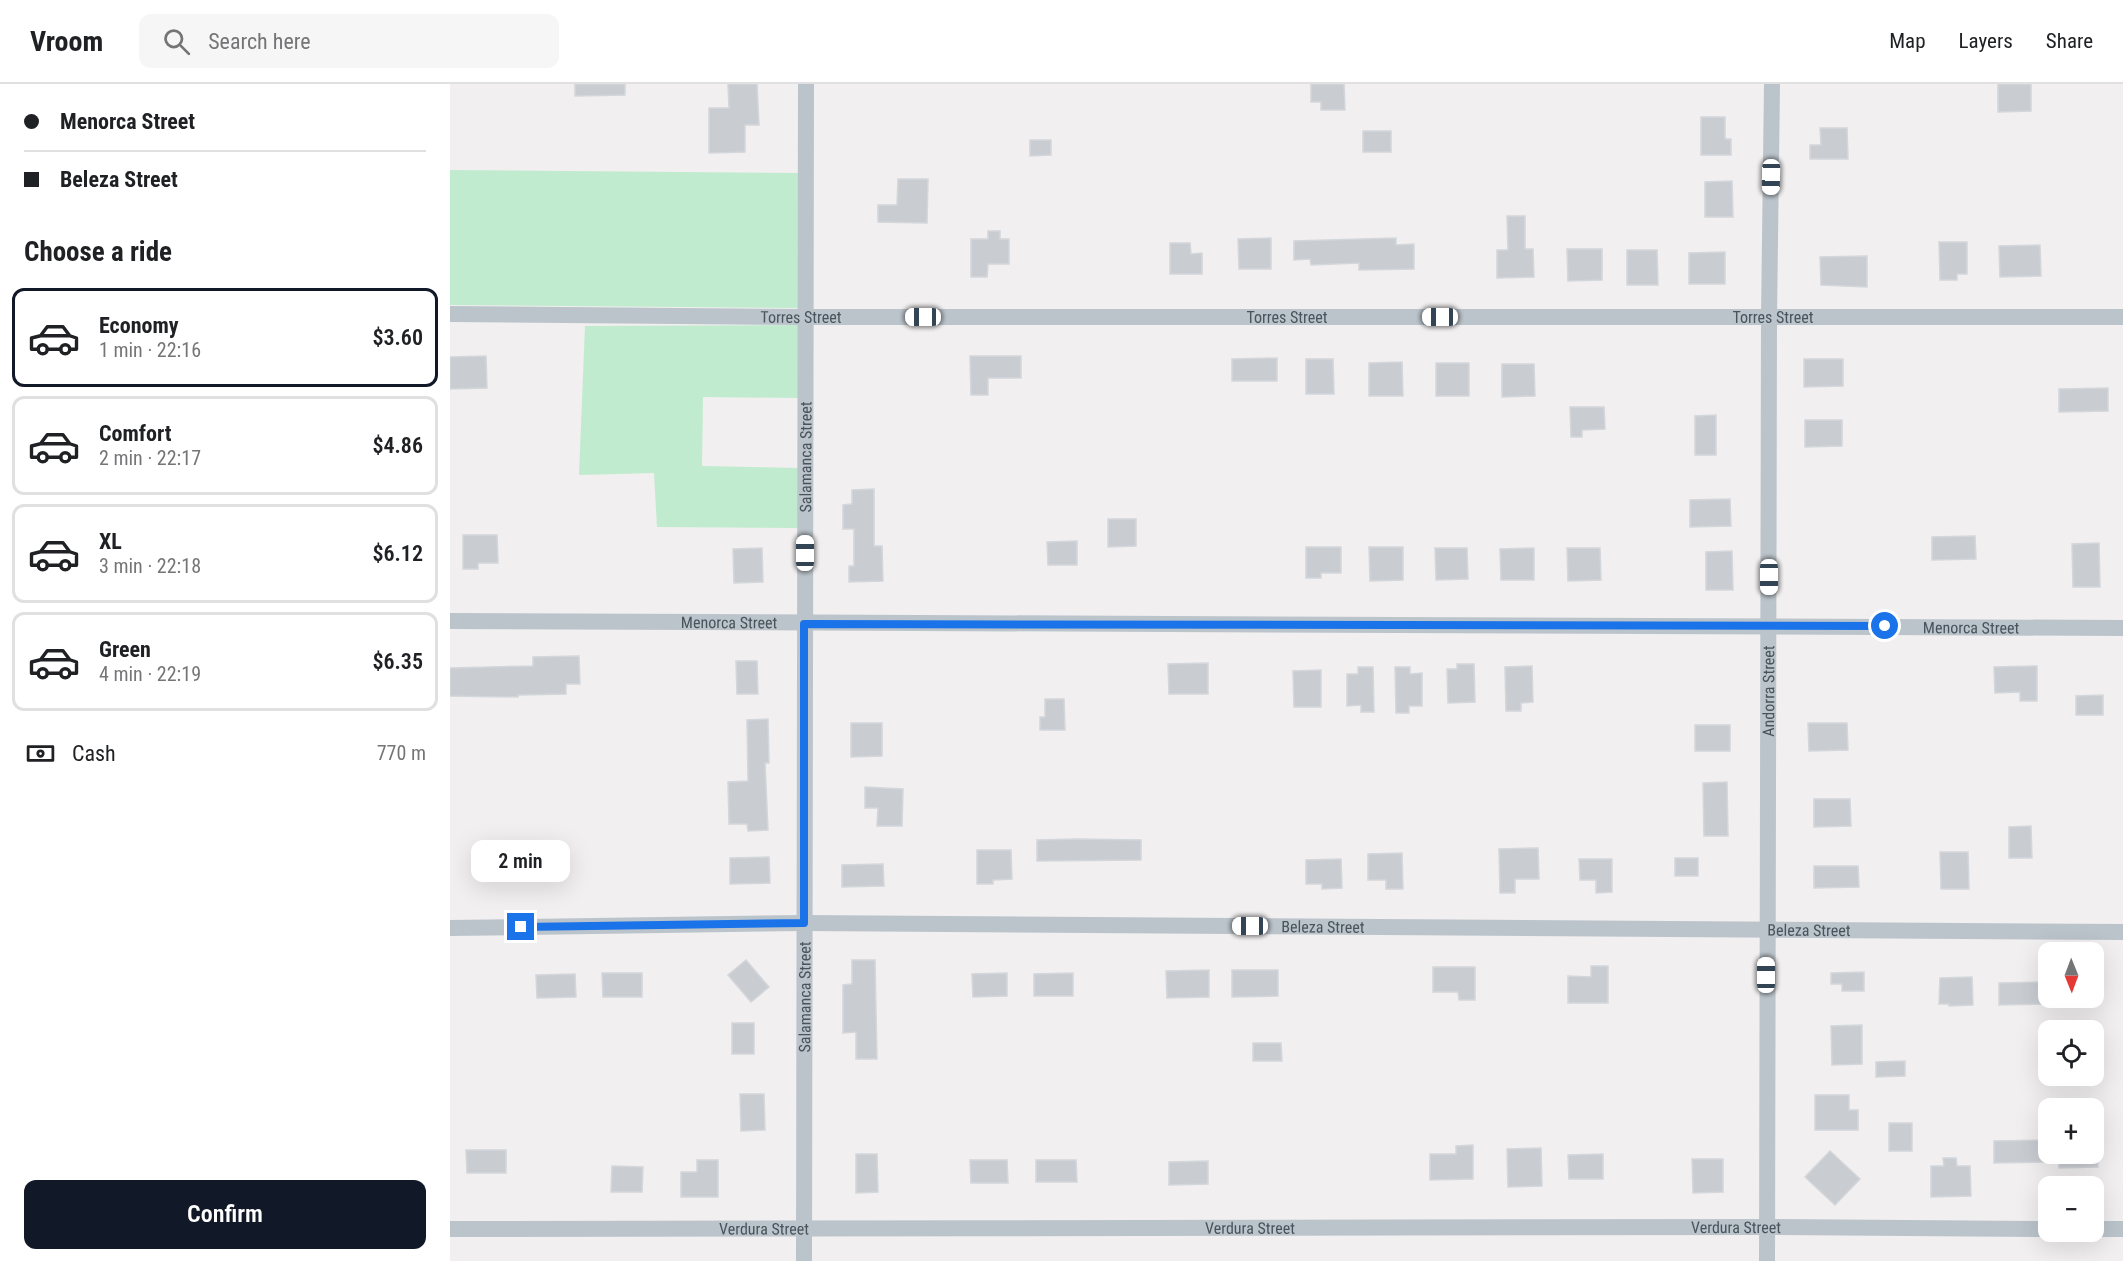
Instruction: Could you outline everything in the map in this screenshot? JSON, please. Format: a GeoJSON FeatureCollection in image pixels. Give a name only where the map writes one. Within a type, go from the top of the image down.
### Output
{"type":"FeatureCollection","features":[{"type":"Feature","properties":{"kind":"street","name":"Salamanca Street"},"geometry":{"type":"LineString","coordinates":[[804,1261],[806,84]]}},
{"type":"Feature","properties":{"kind":"street","name":"Andorra Street"},"geometry":{"type":"LineString","coordinates":[[1767,1261],[1769,317],[1772,84]]}},
{"type":"Feature","properties":{"kind":"street","name":"Torres Street"},"geometry":{"type":"LineString","coordinates":[[450,314],[806,317],[2123,318]]}},
{"type":"Feature","properties":{"kind":"street","name":"Menorca Street"},"geometry":{"type":"LineString","coordinates":[[450,621],[2123,628]]}},
{"type":"Feature","properties":{"kind":"street","name":"Beleza Street"},"geometry":{"type":"LineString","coordinates":[[450,928],[804,923],[2123,932]]}},
{"type":"Feature","properties":{"kind":"street","name":"Verdura Street"},"geometry":{"type":"LineString","coordinates":[[450,1229],[1768,1227],[2038,1229]]}},
{"type":"Feature","properties":{"kind":"street"},"geometry":{"type":"LineString","coordinates":[[2104,1229],[2123,1229]]}},
{"type":"Feature","properties":{"kind":"green space"},"geometry":{"type":"Polygon","coordinates":[[[450,170],[799,173],[799,308],[450,305],[450,170]]]}},
{"type":"Feature","properties":{"kind":"green space"},"geometry":{"type":"Polygon","coordinates":[[[798,325],[798,398],[703,397],[702,466],[798,468],[798,528],[657,527],[654,473],[579,475],[585,326],[798,325]]]}},
{"type":"Feature","properties":{"kind":"building"},"geometry":{"type":"Polygon","coordinates":[[[575,84],[625,84],[625,95],[575,96],[575,84]]]}},
{"type":"Feature","properties":{"kind":"building"},"geometry":{"type":"Polygon","coordinates":[[[728,84],[757,84],[759,125],[745,125],[745,152],[709,153],[709,108],[729,108],[728,84]]]}},
{"type":"Feature","properties":{"kind":"building"},"geometry":{"type":"Polygon","coordinates":[[[1311,84],[1344,84],[1345,110],[1321,110],[1321,102],[1311,102],[1311,84]]]}},
{"type":"Feature","properties":{"kind":"building"},"geometry":{"type":"Polygon","coordinates":[[[1998,84],[2031,84],[2031,111],[1998,112],[1998,84]]]}},
{"type":"Feature","properties":{"kind":"building"},"geometry":{"type":"Polygon","coordinates":[[[1701,117],[1725,117],[1725,139],[1731,139],[1731,155],[1701,155],[1701,117]]]}},
{"type":"Feature","properties":{"kind":"building"},"geometry":{"type":"Polygon","coordinates":[[[1820,128],[1847,128],[1848,159],[1810,159],[1810,145],[1821,145],[1820,128]]]}},
{"type":"Feature","properties":{"kind":"building"},"geometry":{"type":"Polygon","coordinates":[[[1363,131],[1391,131],[1391,152],[1363,152],[1363,131]]]}},
{"type":"Feature","properties":{"kind":"building"},"geometry":{"type":"Polygon","coordinates":[[[1030,140],[1051,140],[1051,155],[1030,156],[1030,140]]]}},
{"type":"Feature","properties":{"kind":"building"},"geometry":{"type":"Polygon","coordinates":[[[898,179],[928,179],[927,223],[878,222],[878,205],[897,205],[898,179]]]}},
{"type":"Feature","properties":{"kind":"building"},"geometry":{"type":"Polygon","coordinates":[[[1732,181],[1733,217],[1705,217],[1705,182],[1732,181]]]}},
{"type":"Feature","properties":{"kind":"building"},"geometry":{"type":"Polygon","coordinates":[[[1507,216],[1525,216],[1525,249],[1533,249],[1534,277],[1497,278],[1497,250],[1508,250],[1507,216]]]}},
{"type":"Feature","properties":{"kind":"building"},"geometry":{"type":"Polygon","coordinates":[[[988,231],[1000,231],[1000,239],[1009,239],[1009,264],[988,264],[987,277],[971,277],[971,239],[988,239],[988,231]]]}},
{"type":"Feature","properties":{"kind":"building"},"geometry":{"type":"Polygon","coordinates":[[[1271,238],[1271,269],[1239,269],[1238,239],[1271,238]]]}},
{"type":"Feature","properties":{"kind":"building"},"geometry":{"type":"Polygon","coordinates":[[[1396,238],[1396,245],[1414,244],[1414,269],[1359,270],[1359,263],[1311,265],[1310,259],[1294,260],[1294,241],[1396,238]]]}},
{"type":"Feature","properties":{"kind":"building"},"geometry":{"type":"Polygon","coordinates":[[[1939,242],[1967,242],[1967,274],[1957,274],[1957,280],[1940,280],[1939,242]]]}},
{"type":"Feature","properties":{"kind":"building"},"geometry":{"type":"Polygon","coordinates":[[[1170,243],[1190,243],[1191,254],[1202,253],[1202,274],[1170,274],[1170,243]]]}},
{"type":"Feature","properties":{"kind":"building"},"geometry":{"type":"Polygon","coordinates":[[[2040,245],[2041,276],[2000,277],[1999,246],[2040,245]]]}},
{"type":"Feature","properties":{"kind":"building"},"geometry":{"type":"Polygon","coordinates":[[[1567,249],[1602,249],[1602,280],[1568,281],[1567,249]]]}},
{"type":"Feature","properties":{"kind":"building"},"geometry":{"type":"Polygon","coordinates":[[[1627,250],[1657,250],[1658,285],[1627,285],[1627,250]]]}},
{"type":"Feature","properties":{"kind":"building"},"geometry":{"type":"Polygon","coordinates":[[[1725,252],[1725,284],[1689,284],[1689,253],[1725,252]]]}},
{"type":"Feature","properties":{"kind":"building"},"geometry":{"type":"Polygon","coordinates":[[[1867,256],[1867,287],[1821,285],[1820,257],[1867,256]]]}},
{"type":"Feature","properties":{"kind":"building"},"geometry":{"type":"Polygon","coordinates":[[[486,356],[487,388],[450,389],[450,357],[486,356]]]}},
{"type":"Feature","properties":{"kind":"building"},"geometry":{"type":"Polygon","coordinates":[[[970,356],[1021,356],[1021,378],[988,378],[988,395],[971,395],[970,356]]]}},
{"type":"Feature","properties":{"kind":"building"},"geometry":{"type":"Polygon","coordinates":[[[1277,358],[1277,381],[1232,381],[1232,359],[1277,358]]]}},
{"type":"Feature","properties":{"kind":"building"},"geometry":{"type":"Polygon","coordinates":[[[1306,359],[1333,359],[1334,394],[1306,394],[1306,359]]]}},
{"type":"Feature","properties":{"kind":"building"},"geometry":{"type":"Polygon","coordinates":[[[1804,359],[1843,359],[1843,386],[1804,387],[1804,359]]]}},
{"type":"Feature","properties":{"kind":"building"},"geometry":{"type":"Polygon","coordinates":[[[1402,362],[1403,396],[1369,396],[1369,363],[1402,362]]]}},
{"type":"Feature","properties":{"kind":"building"},"geometry":{"type":"Polygon","coordinates":[[[1436,363],[1469,363],[1469,396],[1436,396],[1436,363]]]}},
{"type":"Feature","properties":{"kind":"building"},"geometry":{"type":"Polygon","coordinates":[[[1502,364],[1534,364],[1535,396],[1502,397],[1502,364]]]}},
{"type":"Feature","properties":{"kind":"building"},"geometry":{"type":"Polygon","coordinates":[[[2108,388],[2108,411],[2059,412],[2059,389],[2108,388]]]}},
{"type":"Feature","properties":{"kind":"building"},"geometry":{"type":"Polygon","coordinates":[[[1570,407],[1604,407],[1605,429],[1582,430],[1582,437],[1571,437],[1570,407]]]}},
{"type":"Feature","properties":{"kind":"building"},"geometry":{"type":"Polygon","coordinates":[[[1716,415],[1716,455],[1695,455],[1695,416],[1716,415]]]}},
{"type":"Feature","properties":{"kind":"building"},"geometry":{"type":"Polygon","coordinates":[[[1805,420],[1842,420],[1842,446],[1805,447],[1805,420]]]}},
{"type":"Feature","properties":{"kind":"building"},"geometry":{"type":"Polygon","coordinates":[[[874,489],[874,546],[882,546],[883,581],[849,582],[849,566],[854,566],[854,529],[843,529],[843,505],[852,504],[852,490],[874,489]]]}},
{"type":"Feature","properties":{"kind":"building"},"geometry":{"type":"Polygon","coordinates":[[[1730,499],[1731,526],[1690,527],[1690,500],[1730,499]]]}},
{"type":"Feature","properties":{"kind":"building"},"geometry":{"type":"Polygon","coordinates":[[[1108,519],[1136,519],[1136,546],[1108,547],[1108,519]]]}},
{"type":"Feature","properties":{"kind":"building"},"geometry":{"type":"Polygon","coordinates":[[[463,535],[497,535],[498,563],[478,563],[478,569],[463,569],[463,535]]]}},
{"type":"Feature","properties":{"kind":"building"},"geometry":{"type":"Polygon","coordinates":[[[1975,536],[1976,559],[1932,560],[1932,537],[1975,536]]]}},
{"type":"Feature","properties":{"kind":"building"},"geometry":{"type":"Polygon","coordinates":[[[1077,541],[1077,565],[1048,565],[1047,542],[1077,541]]]}},
{"type":"Feature","properties":{"kind":"building"},"geometry":{"type":"Polygon","coordinates":[[[2099,543],[2100,587],[2073,587],[2072,544],[2099,543]]]}},
{"type":"Feature","properties":{"kind":"building"},"geometry":{"type":"Polygon","coordinates":[[[1306,547],[1341,547],[1341,573],[1321,573],[1321,578],[1306,578],[1306,547]]]}},
{"type":"Feature","properties":{"kind":"building"},"geometry":{"type":"Polygon","coordinates":[[[1369,547],[1403,547],[1403,580],[1370,581],[1369,547]]]}},
{"type":"Feature","properties":{"kind":"building"},"geometry":{"type":"Polygon","coordinates":[[[762,548],[763,582],[734,583],[733,549],[762,548]]]}},
{"type":"Feature","properties":{"kind":"building"},"geometry":{"type":"Polygon","coordinates":[[[1435,548],[1467,548],[1468,579],[1436,580],[1435,548]]]}},
{"type":"Feature","properties":{"kind":"building"},"geometry":{"type":"Polygon","coordinates":[[[1534,548],[1534,580],[1501,580],[1500,549],[1534,548]]]}},
{"type":"Feature","properties":{"kind":"building"},"geometry":{"type":"Polygon","coordinates":[[[1567,548],[1600,548],[1601,580],[1568,581],[1567,548]]]}},
{"type":"Feature","properties":{"kind":"building"},"geometry":{"type":"Polygon","coordinates":[[[1732,551],[1733,590],[1706,590],[1706,552],[1732,551]]]}},
{"type":"Feature","properties":{"kind":"building"},"geometry":{"type":"Polygon","coordinates":[[[579,656],[580,684],[566,684],[566,694],[518,695],[518,697],[450,696],[450,668],[533,666],[533,657],[579,656]]]}},
{"type":"Feature","properties":{"kind":"building"},"geometry":{"type":"Polygon","coordinates":[[[736,661],[757,661],[758,694],[737,694],[736,661]]]}},
{"type":"Feature","properties":{"kind":"building"},"geometry":{"type":"Polygon","coordinates":[[[1208,663],[1208,694],[1169,694],[1168,664],[1208,663]]]}},
{"type":"Feature","properties":{"kind":"building"},"geometry":{"type":"Polygon","coordinates":[[[1457,664],[1474,664],[1475,702],[1448,703],[1447,669],[1457,669],[1457,664]]]}},
{"type":"Feature","properties":{"kind":"building"},"geometry":{"type":"Polygon","coordinates":[[[1532,666],[1533,702],[1521,703],[1521,711],[1506,711],[1505,667],[1532,666]]]}},
{"type":"Feature","properties":{"kind":"building"},"geometry":{"type":"Polygon","coordinates":[[[2037,666],[2037,701],[2020,701],[2020,692],[1995,693],[1994,667],[2037,666]]]}},
{"type":"Feature","properties":{"kind":"building"},"geometry":{"type":"Polygon","coordinates":[[[1358,667],[1373,667],[1374,712],[1361,712],[1361,705],[1347,706],[1347,674],[1358,674],[1358,667]]]}},
{"type":"Feature","properties":{"kind":"building"},"geometry":{"type":"Polygon","coordinates":[[[1395,667],[1410,667],[1410,674],[1422,673],[1422,706],[1409,706],[1409,713],[1396,713],[1395,667]]]}},
{"type":"Feature","properties":{"kind":"building"},"geometry":{"type":"Polygon","coordinates":[[[1321,670],[1321,707],[1294,707],[1293,671],[1321,670]]]}},
{"type":"Feature","properties":{"kind":"building"},"geometry":{"type":"Polygon","coordinates":[[[2103,695],[2103,715],[2076,715],[2076,696],[2103,695]]]}},
{"type":"Feature","properties":{"kind":"building"},"geometry":{"type":"Polygon","coordinates":[[[1045,699],[1064,699],[1065,730],[1040,730],[1040,717],[1045,717],[1045,699]]]}},
{"type":"Feature","properties":{"kind":"building"},"geometry":{"type":"Polygon","coordinates":[[[768,719],[769,763],[765,763],[768,830],[748,831],[747,824],[729,824],[728,782],[748,781],[747,720],[768,719]]]}},
{"type":"Feature","properties":{"kind":"building"},"geometry":{"type":"Polygon","coordinates":[[[851,723],[882,723],[882,756],[851,757],[851,723]]]}},
{"type":"Feature","properties":{"kind":"building"},"geometry":{"type":"Polygon","coordinates":[[[1808,723],[1847,723],[1848,750],[1809,751],[1808,723]]]}},
{"type":"Feature","properties":{"kind":"building"},"geometry":{"type":"Polygon","coordinates":[[[1695,725],[1730,725],[1730,751],[1695,751],[1695,725]]]}},
{"type":"Feature","properties":{"kind":"building"},"geometry":{"type":"Polygon","coordinates":[[[1727,782],[1728,836],[1704,836],[1703,783],[1727,782]]]}},
{"type":"Feature","properties":{"kind":"building"},"geometry":{"type":"Polygon","coordinates":[[[865,787],[903,789],[902,826],[877,826],[878,808],[865,808],[865,787]]]}},
{"type":"Feature","properties":{"kind":"building"},"geometry":{"type":"Polygon","coordinates":[[[1814,799],[1850,799],[1851,826],[1814,827],[1814,799]]]}},
{"type":"Feature","properties":{"kind":"building"},"geometry":{"type":"Polygon","coordinates":[[[2031,826],[2032,858],[2009,858],[2009,827],[2031,826]]]}},
{"type":"Feature","properties":{"kind":"building"},"geometry":{"type":"Polygon","coordinates":[[[1037,840],[1141,840],[1141,860],[1037,861],[1037,840]]]}},
{"type":"Feature","properties":{"kind":"building"},"geometry":{"type":"Polygon","coordinates":[[[1538,848],[1539,879],[1515,879],[1515,893],[1500,893],[1499,849],[1538,848]]]}},
{"type":"Feature","properties":{"kind":"building"},"geometry":{"type":"Polygon","coordinates":[[[977,850],[1011,850],[1012,879],[993,880],[993,884],[977,884],[977,850]]]}},
{"type":"Feature","properties":{"kind":"building"},"geometry":{"type":"Polygon","coordinates":[[[1940,852],[1968,852],[1969,889],[1941,889],[1940,852]]]}},
{"type":"Feature","properties":{"kind":"building"},"geometry":{"type":"Polygon","coordinates":[[[1402,853],[1403,889],[1386,889],[1386,880],[1368,880],[1368,854],[1402,853]]]}},
{"type":"Feature","properties":{"kind":"building"},"geometry":{"type":"Polygon","coordinates":[[[769,857],[770,883],[730,884],[730,858],[769,857]]]}},
{"type":"Feature","properties":{"kind":"building"},"geometry":{"type":"Polygon","coordinates":[[[1675,858],[1698,858],[1698,876],[1675,876],[1675,858]]]}},
{"type":"Feature","properties":{"kind":"building"},"geometry":{"type":"Polygon","coordinates":[[[1341,859],[1342,888],[1322,889],[1322,884],[1306,884],[1306,860],[1341,859]]]}},
{"type":"Feature","properties":{"kind":"building"},"geometry":{"type":"Polygon","coordinates":[[[1579,859],[1612,859],[1612,892],[1596,893],[1596,880],[1580,880],[1579,859]]]}},
{"type":"Feature","properties":{"kind":"building"},"geometry":{"type":"Polygon","coordinates":[[[883,864],[884,886],[842,887],[842,865],[883,864]]]}},
{"type":"Feature","properties":{"kind":"building"},"geometry":{"type":"Polygon","coordinates":[[[1814,866],[1858,866],[1859,887],[1814,888],[1814,866]]]}},
{"type":"Feature","properties":{"kind":"building"},"geometry":{"type":"Polygon","coordinates":[[[746,960],[769,987],[751,1002],[728,975],[746,960]]]}},
{"type":"Feature","properties":{"kind":"building"},"geometry":{"type":"Polygon","coordinates":[[[852,960],[875,960],[877,1059],[856,1059],[856,1032],[843,1033],[843,985],[852,984],[852,960]]]}},
{"type":"Feature","properties":{"kind":"building"},"geometry":{"type":"Polygon","coordinates":[[[1591,966],[1608,966],[1608,1003],[1568,1003],[1568,976],[1591,977],[1591,966]]]}},
{"type":"Feature","properties":{"kind":"building"},"geometry":{"type":"Polygon","coordinates":[[[1433,967],[1475,967],[1475,1000],[1459,1000],[1458,992],[1433,992],[1433,967]]]}},
{"type":"Feature","properties":{"kind":"building"},"geometry":{"type":"Polygon","coordinates":[[[1209,970],[1209,997],[1167,998],[1166,971],[1209,970]]]}},
{"type":"Feature","properties":{"kind":"building"},"geometry":{"type":"Polygon","coordinates":[[[1232,970],[1278,970],[1278,996],[1232,997],[1232,970]]]}},
{"type":"Feature","properties":{"kind":"building"},"geometry":{"type":"Polygon","coordinates":[[[1864,972],[1864,991],[1842,991],[1842,984],[1831,984],[1831,973],[1864,972]]]}},
{"type":"Feature","properties":{"kind":"building"},"geometry":{"type":"Polygon","coordinates":[[[602,973],[642,973],[642,997],[603,997],[602,973]]]}},
{"type":"Feature","properties":{"kind":"building"},"geometry":{"type":"Polygon","coordinates":[[[1007,973],[1007,996],[973,997],[972,974],[1007,973]]]}},
{"type":"Feature","properties":{"kind":"building"},"geometry":{"type":"Polygon","coordinates":[[[1073,973],[1073,996],[1034,996],[1034,974],[1073,973]]]}},
{"type":"Feature","properties":{"kind":"building"},"geometry":{"type":"Polygon","coordinates":[[[575,974],[576,997],[537,998],[536,975],[575,974]]]}},
{"type":"Feature","properties":{"kind":"building"},"geometry":{"type":"Polygon","coordinates":[[[1972,977],[1973,1005],[1939,1004],[1940,978],[1972,977]]]}},
{"type":"Feature","properties":{"kind":"building"},"geometry":{"type":"Polygon","coordinates":[[[2038,982],[2038,1004],[1999,1005],[1999,983],[2038,982]]]}},
{"type":"Feature","properties":{"kind":"building"},"geometry":{"type":"Polygon","coordinates":[[[732,1023],[754,1023],[754,1054],[732,1054],[732,1023]]]}},
{"type":"Feature","properties":{"kind":"building"},"geometry":{"type":"Polygon","coordinates":[[[1862,1025],[1862,1064],[1832,1065],[1831,1026],[1862,1025]]]}},
{"type":"Feature","properties":{"kind":"building"},"geometry":{"type":"Polygon","coordinates":[[[1253,1043],[1281,1043],[1282,1061],[1253,1061],[1253,1043]]]}},
{"type":"Feature","properties":{"kind":"building"},"geometry":{"type":"Polygon","coordinates":[[[1905,1061],[1905,1076],[1876,1077],[1876,1062],[1905,1061]]]}},
{"type":"Feature","properties":{"kind":"building"},"geometry":{"type":"Polygon","coordinates":[[[740,1094],[764,1094],[765,1130],[741,1131],[740,1094]]]}},
{"type":"Feature","properties":{"kind":"building"},"geometry":{"type":"Polygon","coordinates":[[[1815,1095],[1849,1095],[1849,1110],[1858,1110],[1858,1130],[1815,1130],[1815,1095]]]}},
{"type":"Feature","properties":{"kind":"building"},"geometry":{"type":"Polygon","coordinates":[[[1889,1123],[1912,1123],[1912,1151],[1889,1151],[1889,1123]]]}},
{"type":"Feature","properties":{"kind":"building"},"geometry":{"type":"Polygon","coordinates":[[[2038,1140],[2038,1162],[1994,1163],[1994,1141],[2038,1140]]]}},
{"type":"Feature","properties":{"kind":"building"},"geometry":{"type":"Polygon","coordinates":[[[1473,1145],[1473,1179],[1430,1180],[1430,1154],[1456,1154],[1456,1146],[1473,1145]]]}},
{"type":"Feature","properties":{"kind":"building"},"geometry":{"type":"Polygon","coordinates":[[[1541,1148],[1542,1186],[1508,1187],[1507,1149],[1541,1148]]]}},
{"type":"Feature","properties":{"kind":"building"},"geometry":{"type":"Polygon","coordinates":[[[466,1150],[506,1150],[506,1173],[467,1173],[466,1150]]]}},
{"type":"Feature","properties":{"kind":"building"},"geometry":{"type":"Polygon","coordinates":[[[1830,1151],[1860,1179],[1835,1205],[1805,1177],[1830,1151]]]}},
{"type":"Feature","properties":{"kind":"building"},"geometry":{"type":"Polygon","coordinates":[[[856,1154],[877,1154],[878,1192],[856,1193],[856,1154]]]}},
{"type":"Feature","properties":{"kind":"building"},"geometry":{"type":"Polygon","coordinates":[[[1603,1154],[1603,1179],[1569,1179],[1568,1155],[1603,1154]]]}},
{"type":"Feature","properties":{"kind":"building"},"geometry":{"type":"Polygon","coordinates":[[[1943,1158],[1956,1158],[1957,1166],[1970,1166],[1971,1196],[1931,1197],[1931,1166],[1944,1166],[1943,1158]]]}},
{"type":"Feature","properties":{"kind":"building"},"geometry":{"type":"Polygon","coordinates":[[[1692,1159],[1723,1159],[1723,1192],[1693,1193],[1692,1159]]]}},
{"type":"Feature","properties":{"kind":"building"},"geometry":{"type":"Polygon","coordinates":[[[697,1160],[718,1160],[718,1197],[681,1197],[681,1172],[697,1172],[697,1160]]]}},
{"type":"Feature","properties":{"kind":"building"},"geometry":{"type":"Polygon","coordinates":[[[970,1160],[1007,1160],[1008,1183],[971,1183],[970,1160]]]}},
{"type":"Feature","properties":{"kind":"building"},"geometry":{"type":"Polygon","coordinates":[[[1036,1160],[1076,1160],[1077,1182],[1036,1182],[1036,1160]]]}},
{"type":"Feature","properties":{"kind":"building"},"geometry":{"type":"Polygon","coordinates":[[[1208,1161],[1208,1184],[1169,1185],[1169,1162],[1208,1161]]]}},
{"type":"Feature","properties":{"kind":"building"},"geometry":{"type":"Polygon","coordinates":[[[2059,1164],[2098,1164],[2098,1167],[2059,1168],[2059,1164]]]}},
{"type":"Feature","properties":{"kind":"building"},"geometry":{"type":"Polygon","coordinates":[[[612,1166],[643,1167],[642,1192],[611,1192],[612,1166]]]}},
{"type":"Feature","properties":{"kind":"route"},"geometry":{"type":"LineString","coordinates":[[521,927],[804,923],[804,624],[1885,626]]}}]}
